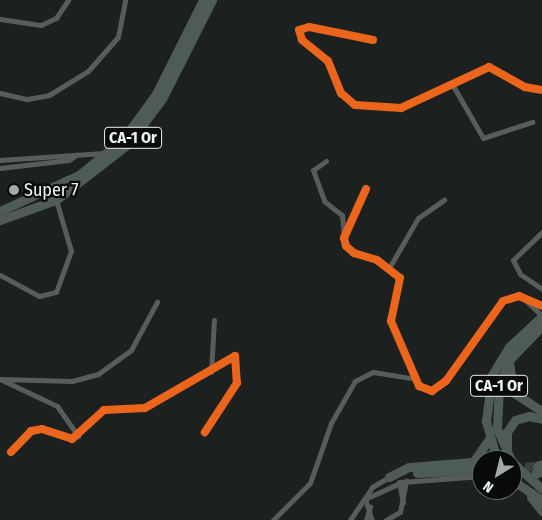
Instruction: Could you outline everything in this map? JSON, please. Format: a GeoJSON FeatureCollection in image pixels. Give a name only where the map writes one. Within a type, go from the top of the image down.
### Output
{"type":"FeatureCollection","features":[{"type":"Feature","properties":{"kind":"highway","name":"CA-1 Or"},"geometry":{"type":"LineString","coordinates":[[0,211],[79,175],[109,153],[156,94],[203,0]]}},
{"type":"Feature","properties":{"kind":"highway","name":"CA-1 Or"},"geometry":{"type":"LineString","coordinates":[[0,220],[56,200],[112,159],[150,117],[212,0]]}},
{"type":"Feature","properties":{"kind":"highway"},"geometry":{"type":"LineString","coordinates":[[56,200],[56,192],[79,175]]}},
{"type":"Feature","properties":{"kind":"highway","name":"CA-1 Or"},"geometry":{"type":"LineString","coordinates":[[494,450],[490,439],[486,409],[492,375],[505,352],[542,316]]}},
{"type":"Feature","properties":{"kind":"highway","name":"CA-1 Or"},"geometry":{"type":"LineString","coordinates":[[506,450],[499,438],[496,409],[509,360],[542,326]]}},
{"type":"Feature","properties":{"kind":"highway"},"geometry":{"type":"LineString","coordinates":[[509,360],[514,392],[542,411]]}},
{"type":"Feature","properties":{"kind":"highway"},"geometry":{"type":"LineString","coordinates":[[509,450],[506,436],[512,424],[523,416],[542,419]]}},
{"type":"Feature","properties":{"kind":"highway"},"geometry":{"type":"LineString","coordinates":[[389,477],[409,467],[473,462],[490,439]]}},
{"type":"Feature","properties":{"kind":"highway","name":"CA-1 Or"},"geometry":{"type":"LineString","coordinates":[[522,470],[541,489]]}},
{"type":"Feature","properties":{"kind":"highway"},"geometry":{"type":"LineString","coordinates":[[389,477],[472,471]]}},
{"type":"Feature","properties":{"kind":"highway"},"geometry":{"type":"LineString","coordinates":[[524,490],[542,500]]}},
{"type":"Feature","properties":{"kind":"highway"},"geometry":{"type":"LineString","coordinates":[[524,490],[542,511]]}},
{"type":"Feature","properties":{"kind":"street"},"geometry":{"type":"LineString","coordinates":[[0,19],[41,25],[56,18],[68,0]]}},
{"type":"Feature","properties":{"kind":"street"},"geometry":{"type":"LineString","coordinates":[[0,93],[27,98],[44,96],[88,71],[118,37],[124,0]]}},
{"type":"Feature","properties":{"kind":"street"},"geometry":{"type":"LineString","coordinates":[[373,40],[309,27],[299,30],[302,40],[328,61],[341,93],[356,105],[402,108],[489,67],[525,87],[542,90]]}},
{"type":"Feature","properties":{"kind":"street"},"geometry":{"type":"LineString","coordinates":[[452,84],[483,138],[532,122]]}},
{"type":"Feature","properties":{"kind":"street"},"geometry":{"type":"LineString","coordinates":[[0,168],[19,163],[76,155],[109,153]]}},
{"type":"Feature","properties":{"kind":"street"},"geometry":{"type":"LineString","coordinates":[[0,161],[19,163]]}},
{"type":"Feature","properties":{"kind":"street"},"geometry":{"type":"LineString","coordinates":[[326,161],[313,170],[324,201],[342,215],[344,238],[349,250],[389,268],[402,285],[391,321],[412,378],[425,390],[441,385],[503,301],[512,296],[524,298],[542,306]]}},
{"type":"Feature","properties":{"kind":"street"},"geometry":{"type":"LineString","coordinates":[[344,238],[366,189]]}},
{"type":"Feature","properties":{"kind":"street"},"geometry":{"type":"LineString","coordinates":[[1,276],[39,296],[53,294],[58,288],[71,251],[56,200]]}},
{"type":"Feature","properties":{"kind":"street"},"geometry":{"type":"LineString","coordinates":[[389,268],[418,218],[444,200]]}},
{"type":"Feature","properties":{"kind":"street"},"geometry":{"type":"LineString","coordinates":[[542,232],[513,260],[520,274],[542,289]]}},
{"type":"Feature","properties":{"kind":"street"},"geometry":{"type":"LineString","coordinates":[[524,298],[542,316]]}},
{"type":"Feature","properties":{"kind":"street"},"geometry":{"type":"LineString","coordinates":[[0,379],[72,381],[98,374],[131,350],[157,302]]}},
{"type":"Feature","properties":{"kind":"street"},"geometry":{"type":"LineString","coordinates":[[211,372],[214,320]]}},
{"type":"Feature","properties":{"kind":"street"},"geometry":{"type":"LineString","coordinates":[[11,452],[32,431],[42,429],[66,439],[78,436],[104,410],[145,408],[211,372],[228,358],[238,359],[237,383],[204,432]]}},
{"type":"Feature","properties":{"kind":"street"},"geometry":{"type":"LineString","coordinates":[[272,520],[310,483],[331,423],[355,381],[373,372],[412,378]]}},
{"type":"Feature","properties":{"kind":"street"},"geometry":{"type":"LineString","coordinates":[[0,379],[57,406],[78,436]]}},
{"type":"Feature","properties":{"kind":"street"},"geometry":{"type":"LineString","coordinates":[[522,473],[540,470]]}},
{"type":"Feature","properties":{"kind":"street"},"geometry":{"type":"LineString","coordinates":[[350,520],[376,483],[389,477]]}},
{"type":"Feature","properties":{"kind":"street"},"geometry":{"type":"LineString","coordinates":[[365,499],[399,482],[472,477]]}},
{"type":"Feature","properties":{"kind":"street"},"geometry":{"type":"LineString","coordinates":[[386,520],[397,516],[403,503],[406,481]]}},
{"type":"Feature","properties":{"kind":"street"},"geometry":{"type":"LineString","coordinates":[[399,482],[403,503]]}},
{"type":"Feature","properties":{"kind":"street"},"geometry":{"type":"LineString","coordinates":[[365,499],[370,507],[372,520]]}},
{"type":"Feature","properties":{"kind":"street"},"geometry":{"type":"LineString","coordinates":[[366,520],[370,507]]}},
{"type":"Feature","properties":{"kind":"tunnel"},"geometry":{"type":"LineString","coordinates":[[522,467],[537,466]]}},
{"type":"Feature","properties":{"kind":"cycle path"},"geometry":{"type":"LineString","coordinates":[[373,40],[309,27],[299,30],[302,40],[328,61],[341,93],[355,105],[401,108],[489,67],[525,87],[542,90]]}},
{"type":"Feature","properties":{"kind":"cycle path"},"geometry":{"type":"LineString","coordinates":[[366,189],[344,238],[346,246],[354,253],[377,260],[400,278],[391,321],[419,386],[432,391],[446,381],[503,301],[519,296],[542,306]]}},
{"type":"Feature","properties":{"kind":"cycle path"},"geometry":{"type":"LineString","coordinates":[[11,452],[31,431],[42,429],[72,439],[104,410],[145,408],[235,356],[237,383],[205,432]]}},
{"type":"Feature","properties":{"kind":"place","name":"Super 7"},"geometry":{"type":"Point","coordinates":[14,190]}}]}
